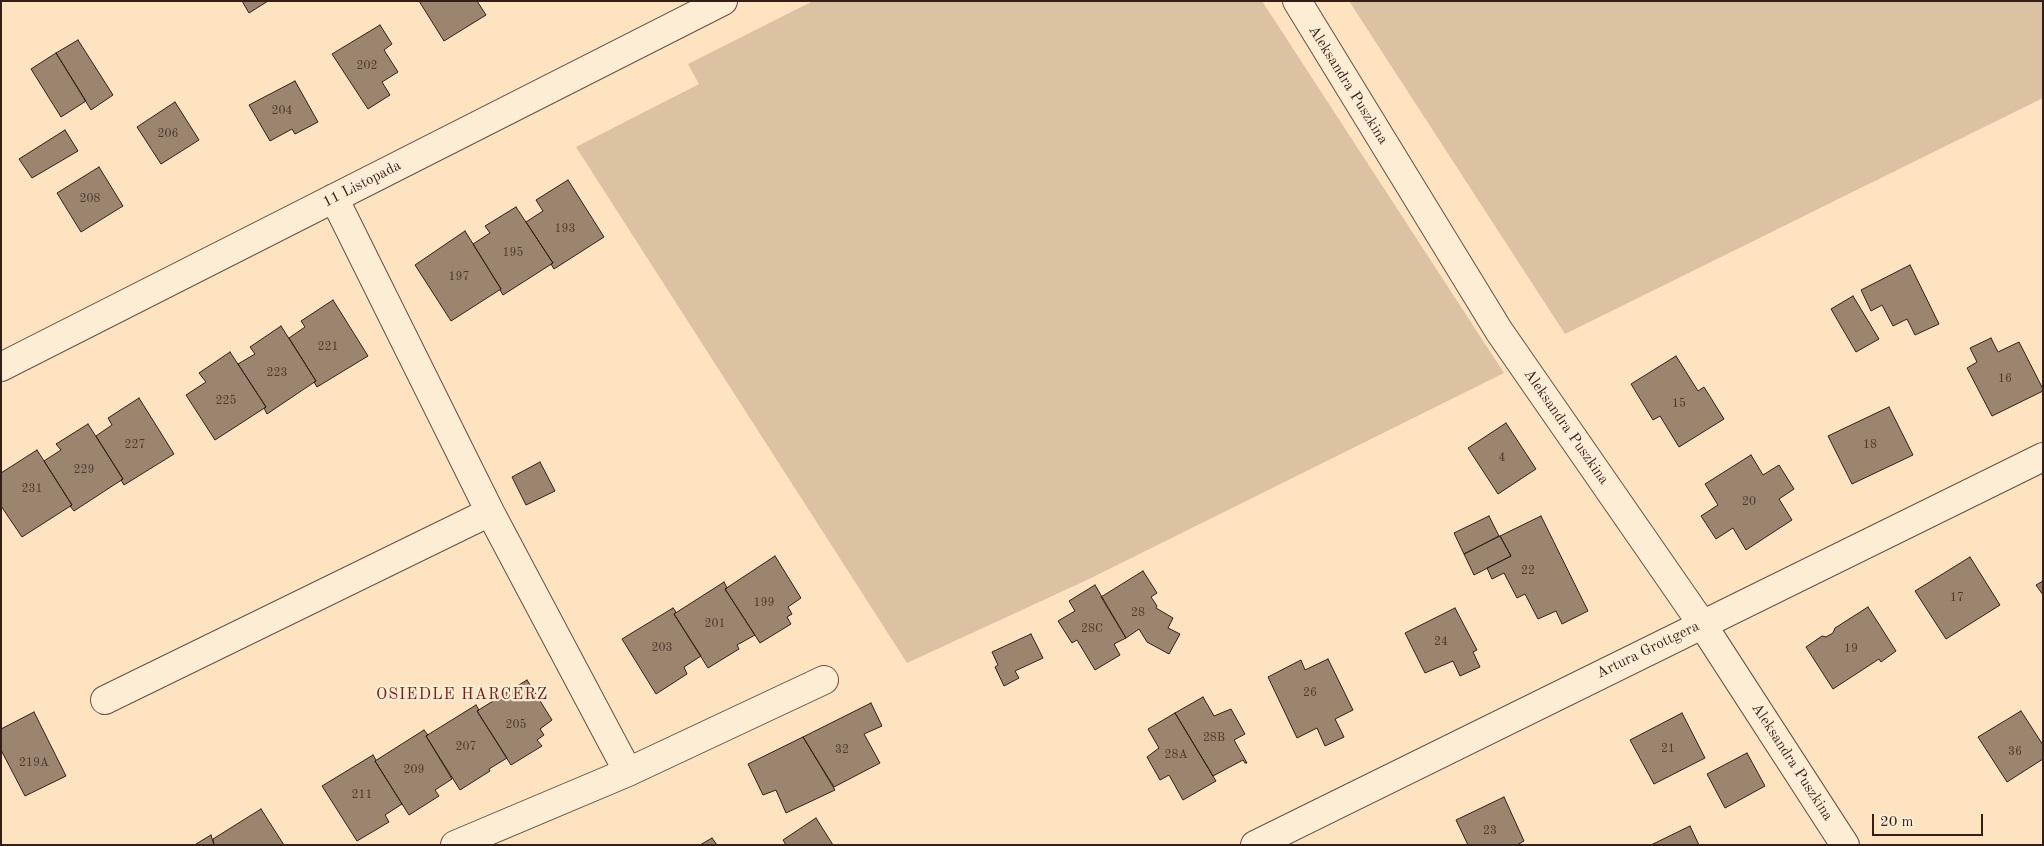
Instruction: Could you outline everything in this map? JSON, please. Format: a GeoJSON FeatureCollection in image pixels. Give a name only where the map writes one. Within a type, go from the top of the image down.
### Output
{"type":"FeatureCollection","features":[{"type":"Feature","properties":{"kind":"street","name":"11 Listopada"},"geometry":{"type":"LineString","coordinates":[[1,367],[723,1]]}},
{"type":"Feature","properties":{"kind":"street","name":"Aleksandra Puszkina"},"geometry":{"type":"LineString","coordinates":[[1297,1],[1500,331],[1702,624],[1845,845]]}},
{"type":"Feature","properties":{"kind":"street"},"geometry":{"type":"LineString","coordinates":[[334,198],[490,512],[628,772]]}},
{"type":"Feature","properties":{"kind":"street","name":"Artura Grottgera"},"geometry":{"type":"LineString","coordinates":[[1255,845],[2043,457]]}},
{"type":"Feature","properties":{"kind":"street"},"geometry":{"type":"LineString","coordinates":[[105,700],[490,512]]}},
{"type":"Feature","properties":{"kind":"street"},"geometry":{"type":"LineString","coordinates":[[455,845],[628,772],[824,680]]}},
{"type":"Feature","properties":{"kind":"shaded area"},"geometry":{"type":"Polygon","coordinates":[[[813,1],[1262,1],[1504,373],[1087,580],[907,663],[576,147],[699,84],[688,64],[813,1]]]}},
{"type":"Feature","properties":{"kind":"shaded area"},"geometry":{"type":"Polygon","coordinates":[[[1349,1],[2043,1],[2043,98],[1565,334],[1349,1]]]}},
{"type":"Feature","properties":{"kind":"building"},"geometry":{"type":"Polygon","coordinates":[[[242,1],[268,1],[249,13],[242,1]]]}},
{"type":"Feature","properties":{"kind":"building"},"geometry":{"type":"Polygon","coordinates":[[[419,1],[477,1],[486,15],[444,41],[419,1]]]}},
{"type":"Feature","properties":{"kind":"building"},"geometry":{"type":"Polygon","coordinates":[[[380,25],[392,44],[384,50],[398,72],[382,82],[390,95],[368,109],[332,54],[380,25]]]}},
{"type":"Feature","properties":{"kind":"building"},"geometry":{"type":"Polygon","coordinates":[[[78,40],[113,95],[91,110],[56,53],[78,40]]]}},
{"type":"Feature","properties":{"kind":"building"},"geometry":{"type":"Polygon","coordinates":[[[56,53],[86,101],[61,117],[31,69],[56,53]]]}},
{"type":"Feature","properties":{"kind":"building"},"geometry":{"type":"Polygon","coordinates":[[[295,81],[318,122],[295,134],[292,129],[270,141],[249,105],[295,81]]]}},
{"type":"Feature","properties":{"kind":"building"},"geometry":{"type":"Polygon","coordinates":[[[175,102],[199,140],[161,164],[137,127],[175,102]]]}},
{"type":"Feature","properties":{"kind":"building"},"geometry":{"type":"Polygon","coordinates":[[[65,130],[78,151],[32,178],[19,159],[65,130]]]}},
{"type":"Feature","properties":{"kind":"building"},"geometry":{"type":"Polygon","coordinates":[[[99,167],[123,206],[81,232],[57,193],[99,167]]]}},
{"type":"Feature","properties":{"kind":"building"},"geometry":{"type":"Polygon","coordinates":[[[568,180],[604,237],[554,269],[551,264],[553,263],[526,222],[543,211],[536,200],[568,180]]]}},
{"type":"Feature","properties":{"kind":"building"},"geometry":{"type":"Polygon","coordinates":[[[516,207],[553,263],[503,295],[473,244],[490,233],[485,226],[516,207]]]}},
{"type":"Feature","properties":{"kind":"building"},"geometry":{"type":"Polygon","coordinates":[[[465,231],[501,289],[451,321],[415,265],[465,231]]]}},
{"type":"Feature","properties":{"kind":"building"},"geometry":{"type":"Polygon","coordinates":[[[1910,265],[1939,324],[1915,335],[1907,319],[1893,326],[1882,305],[1871,311],[1861,290],[1910,265]]]}},
{"type":"Feature","properties":{"kind":"building"},"geometry":{"type":"Polygon","coordinates":[[[1853,296],[1879,339],[1856,352],[1831,309],[1853,296]]]}},
{"type":"Feature","properties":{"kind":"building"},"geometry":{"type":"Polygon","coordinates":[[[333,300],[368,356],[317,387],[314,382],[316,381],[289,338],[305,327],[301,321],[333,300]]]}},
{"type":"Feature","properties":{"kind":"building"},"geometry":{"type":"Polygon","coordinates":[[[281,326],[316,381],[267,414],[264,408],[266,407],[238,364],[255,354],[250,347],[281,326]]]}},
{"type":"Feature","properties":{"kind":"building"},"geometry":{"type":"Polygon","coordinates":[[[1991,338],[1998,352],[2019,342],[2043,389],[2043,391],[1992,416],[1967,368],[1977,362],[1970,348],[1991,338]]]}},
{"type":"Feature","properties":{"kind":"building"},"geometry":{"type":"Polygon","coordinates":[[[230,352],[266,407],[215,440],[186,395],[206,382],[199,373],[230,352]]]}},
{"type":"Feature","properties":{"kind":"building"},"geometry":{"type":"Polygon","coordinates":[[[1676,356],[1698,391],[1704,387],[1724,419],[1679,447],[1660,416],[1653,420],[1631,384],[1676,356]]]}},
{"type":"Feature","properties":{"kind":"building"},"geometry":{"type":"Polygon","coordinates":[[[139,398],[174,454],[124,485],[121,480],[123,479],[96,436],[112,425],[108,418],[139,398]]]}},
{"type":"Feature","properties":{"kind":"building"},"geometry":{"type":"Polygon","coordinates":[[[1889,407],[1913,455],[1852,484],[1828,436],[1889,407]]]}},
{"type":"Feature","properties":{"kind":"building"},"geometry":{"type":"Polygon","coordinates":[[[1506,423],[1536,469],[1498,494],[1468,448],[1506,423]]]}},
{"type":"Feature","properties":{"kind":"building"},"geometry":{"type":"Polygon","coordinates":[[[88,424],[123,479],[74,511],[44,461],[61,450],[56,444],[88,424]]]}},
{"type":"Feature","properties":{"kind":"building"},"geometry":{"type":"Polygon","coordinates":[[[37,450],[72,505],[22,537],[1,506],[1,473],[37,450]]]}},
{"type":"Feature","properties":{"kind":"building"},"geometry":{"type":"Polygon","coordinates":[[[1751,455],[1763,475],[1779,465],[1794,489],[1779,499],[1792,520],[1746,550],[1733,528],[1716,539],[1701,516],[1718,505],[1705,484],[1751,455]]]}},
{"type":"Feature","properties":{"kind":"building"},"geometry":{"type":"Polygon","coordinates":[[[540,462],[555,491],[526,505],[512,477],[540,462]]]}},
{"type":"Feature","properties":{"kind":"building"},"geometry":{"type":"Polygon","coordinates":[[[1489,516],[1499,536],[1464,554],[1454,533],[1489,516]]]}},
{"type":"Feature","properties":{"kind":"building"},"geometry":{"type":"Polygon","coordinates":[[[1541,516],[1588,611],[1562,624],[1556,611],[1538,619],[1525,594],[1517,598],[1504,573],[1492,579],[1487,568],[1511,556],[1500,536],[1541,516]]]}},
{"type":"Feature","properties":{"kind":"building"},"geometry":{"type":"Polygon","coordinates":[[[1500,536],[1511,556],[1474,575],[1464,554],[1500,536]]]}},
{"type":"Feature","properties":{"kind":"building"},"geometry":{"type":"Polygon","coordinates":[[[775,556],[801,598],[788,607],[792,614],[787,617],[791,624],[760,643],[725,589],[775,556]]]}},
{"type":"Feature","properties":{"kind":"building"},"geometry":{"type":"Polygon","coordinates":[[[1970,557],[2000,605],[1946,639],[1915,591],[1970,557]]]}},
{"type":"Feature","properties":{"kind":"building"},"geometry":{"type":"Polygon","coordinates":[[[1143,571],[1157,593],[1151,597],[1157,606],[1156,608],[1173,618],[1168,628],[1180,634],[1169,654],[1147,642],[1139,629],[1126,638],[1101,597],[1143,571]]]}},
{"type":"Feature","properties":{"kind":"building"},"geometry":{"type":"Polygon","coordinates":[[[2043,581],[2043,595],[2036,585],[2043,581]]]}},
{"type":"Feature","properties":{"kind":"building"},"geometry":{"type":"Polygon","coordinates":[[[724,582],[727,588],[725,589],[755,635],[737,645],[739,649],[708,668],[674,614],[724,582]]]}},
{"type":"Feature","properties":{"kind":"building"},"geometry":{"type":"Polygon","coordinates":[[[1095,585],[1126,638],[1114,644],[1120,655],[1095,670],[1077,640],[1072,643],[1058,621],[1075,611],[1069,601],[1095,585]]]}},
{"type":"Feature","properties":{"kind":"building"},"geometry":{"type":"Polygon","coordinates":[[[1868,607],[1896,651],[1881,662],[1879,659],[1833,689],[1806,647],[1822,636],[1826,637],[1833,633],[1835,628],[1868,607]]]}},
{"type":"Feature","properties":{"kind":"building"},"geometry":{"type":"Polygon","coordinates":[[[673,608],[676,612],[674,614],[701,656],[684,667],[687,674],[656,694],[622,639],[673,608]]]}},
{"type":"Feature","properties":{"kind":"building"},"geometry":{"type":"Polygon","coordinates":[[[1455,608],[1477,650],[1473,652],[1480,667],[1460,676],[1453,661],[1425,673],[1405,633],[1455,608]]]}},
{"type":"Feature","properties":{"kind":"building"},"geometry":{"type":"Polygon","coordinates":[[[1031,634],[1043,658],[1015,671],[1019,678],[1004,686],[995,667],[998,665],[992,652],[1031,634]]]}},
{"type":"Feature","properties":{"kind":"building"},"geometry":{"type":"Polygon","coordinates":[[[1328,659],[1353,710],[1335,719],[1344,737],[1325,746],[1317,728],[1297,738],[1268,677],[1301,660],[1305,670],[1328,659]]]}},
{"type":"Feature","properties":{"kind":"building"},"geometry":{"type":"Polygon","coordinates":[[[527,680],[552,720],[540,729],[544,735],[537,740],[542,746],[511,765],[477,711],[527,680]]]}},
{"type":"Feature","properties":{"kind":"building"},"geometry":{"type":"Polygon","coordinates":[[[1203,697],[1214,716],[1231,709],[1245,734],[1234,740],[1247,763],[1243,760],[1213,776],[1175,713],[1203,697]]]}},
{"type":"Feature","properties":{"kind":"building"},"geometry":{"type":"Polygon","coordinates":[[[871,703],[882,726],[864,734],[880,763],[834,787],[803,737],[871,703]]]}},
{"type":"Feature","properties":{"kind":"building"},"geometry":{"type":"Polygon","coordinates":[[[476,705],[479,710],[477,711],[507,758],[460,790],[426,736],[476,705]]]}},
{"type":"Feature","properties":{"kind":"building"},"geometry":{"type":"Polygon","coordinates":[[[2021,711],[2043,745],[2043,759],[2007,782],[1978,737],[2021,711]]]}},
{"type":"Feature","properties":{"kind":"building"},"geometry":{"type":"Polygon","coordinates":[[[34,712],[66,776],[25,796],[1,750],[1,729],[34,712]]]}},
{"type":"Feature","properties":{"kind":"building"},"geometry":{"type":"Polygon","coordinates":[[[1175,713],[1216,781],[1183,800],[1169,775],[1160,780],[1147,757],[1159,748],[1148,729],[1175,713]]]}},
{"type":"Feature","properties":{"kind":"building"},"geometry":{"type":"Polygon","coordinates":[[[1682,713],[1705,758],[1654,784],[1630,740],[1682,713]]]}},
{"type":"Feature","properties":{"kind":"building"},"geometry":{"type":"Polygon","coordinates":[[[424,730],[452,779],[435,790],[439,796],[409,815],[375,761],[424,730]]]}},
{"type":"Feature","properties":{"kind":"building"},"geometry":{"type":"Polygon","coordinates":[[[803,737],[835,790],[786,813],[776,790],[763,795],[748,764],[803,737]]]}},
{"type":"Feature","properties":{"kind":"building"},"geometry":{"type":"Polygon","coordinates":[[[1747,753],[1765,786],[1725,808],[1707,774],[1747,753]]]}},
{"type":"Feature","properties":{"kind":"building"},"geometry":{"type":"Polygon","coordinates":[[[373,755],[402,804],[385,815],[389,822],[357,841],[322,786],[373,755]]]}},
{"type":"Feature","properties":{"kind":"building"},"geometry":{"type":"Polygon","coordinates":[[[1504,797],[1524,841],[1517,845],[1468,845],[1456,820],[1504,797]]]}},
{"type":"Feature","properties":{"kind":"building"},"geometry":{"type":"Polygon","coordinates":[[[261,809],[284,845],[214,845],[213,839],[261,809]]]}},
{"type":"Feature","properties":{"kind":"building"},"geometry":{"type":"Polygon","coordinates":[[[816,818],[833,845],[786,845],[783,840],[816,818]]]}},
{"type":"Feature","properties":{"kind":"building"},"geometry":{"type":"Polygon","coordinates":[[[1690,826],[1699,845],[1651,845],[1690,826]]]}},
{"type":"Feature","properties":{"kind":"building"},"geometry":{"type":"Polygon","coordinates":[[[211,835],[214,845],[195,845],[196,844],[211,835]]]}},
{"type":"Feature","properties":{"kind":"building"},"geometry":{"type":"Polygon","coordinates":[[[712,838],[717,845],[700,845],[712,838]]]}},
{"type":"Feature","properties":{"kind":"district","name":"OSIEDLE HARCERZ"},"geometry":{"type":"Point","coordinates":[462,695]}}]}
